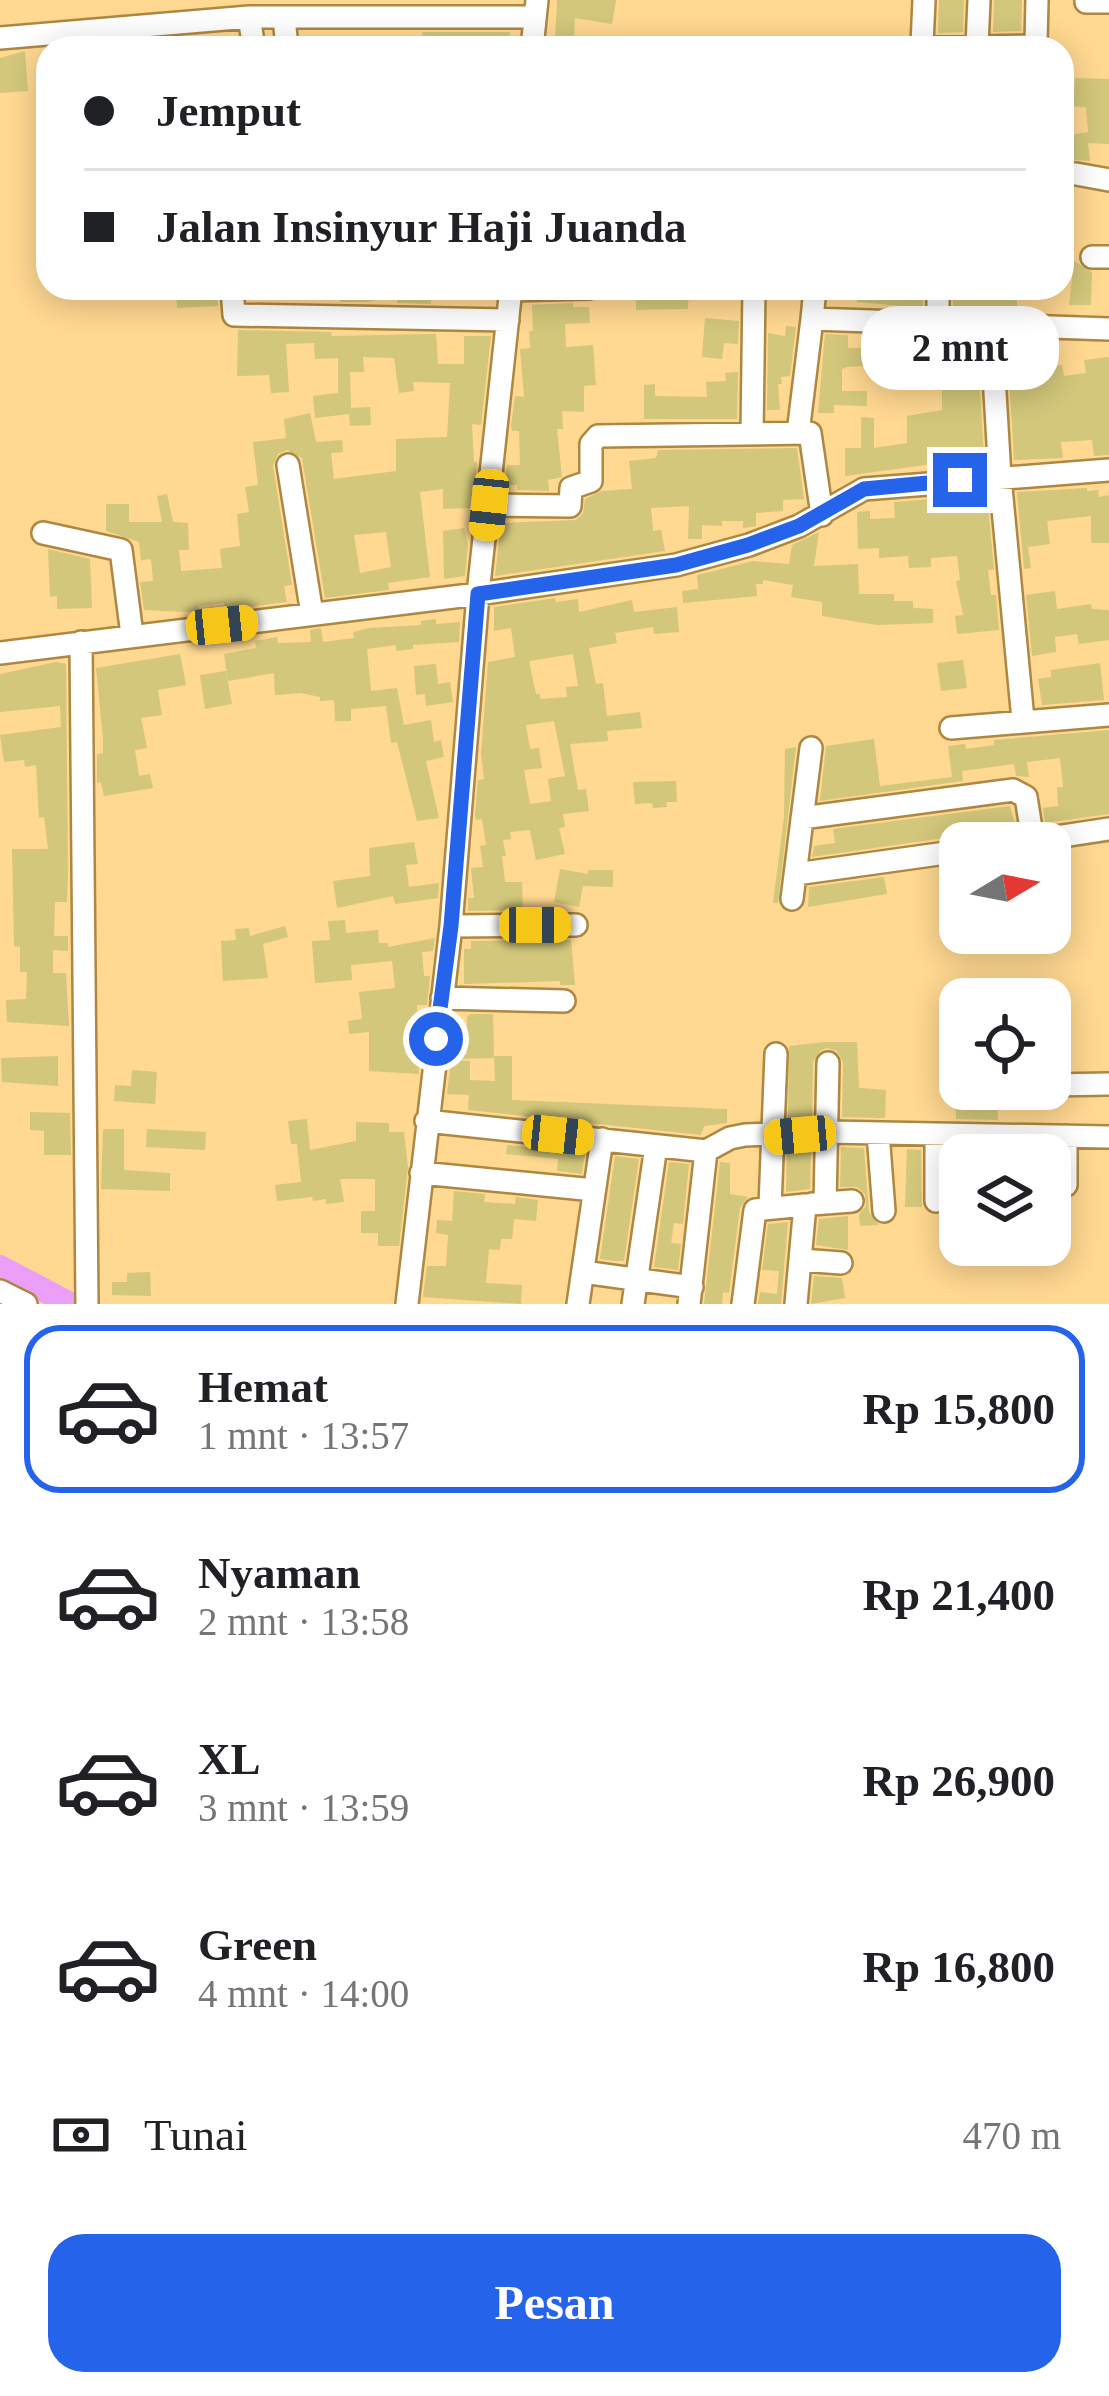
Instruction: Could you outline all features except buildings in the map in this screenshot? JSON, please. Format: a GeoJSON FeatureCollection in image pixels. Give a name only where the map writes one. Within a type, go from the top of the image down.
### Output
{"type":"FeatureCollection","features":[{"type":"Feature","properties":{"kind":"street"},"geometry":{"type":"LineString","coordinates":[[923,36],[924,0]]}},
{"type":"Feature","properties":{"kind":"street"},"geometry":{"type":"LineString","coordinates":[[978,36],[980,0]]}},
{"type":"Feature","properties":{"kind":"street"},"geometry":{"type":"LineString","coordinates":[[1035,36],[1037,0]]}},
{"type":"Feature","properties":{"kind":"street"},"geometry":{"type":"LineString","coordinates":[[1086,2],[1109,2]]}},
{"type":"Feature","properties":{"kind":"street"},"geometry":{"type":"LineString","coordinates":[[0,38],[365,8],[536,9]]}},
{"type":"Feature","properties":{"kind":"street"},"geometry":{"type":"LineString","coordinates":[[249,17],[252,36]]}},
{"type":"Feature","properties":{"kind":"street"},"geometry":{"type":"LineString","coordinates":[[284,17],[286,36]]}},
{"type":"Feature","properties":{"kind":"street"},"geometry":{"type":"LineString","coordinates":[[1076,174],[1109,180]]}},
{"type":"Feature","properties":{"kind":"street"},"geometry":{"type":"LineString","coordinates":[[233,300],[234,315],[508,320]]}},
{"type":"Feature","properties":{"kind":"street"},"geometry":{"type":"LineString","coordinates":[[407,1304],[451,926],[478,594],[510,300]]}},
{"type":"Feature","properties":{"kind":"street"},"geometry":{"type":"LineString","coordinates":[[752,434],[754,300]]}},
{"type":"Feature","properties":{"kind":"street"},"geometry":{"type":"LineString","coordinates":[[798,433],[814,300]]}},
{"type":"Feature","properties":{"kind":"street"},"geometry":{"type":"LineString","coordinates":[[938,300],[938,323]]}},
{"type":"Feature","properties":{"kind":"street"},"geometry":{"type":"LineString","coordinates":[[812,319],[1109,328]]}},
{"type":"Feature","properties":{"kind":"street"},"geometry":{"type":"LineString","coordinates":[[991,325],[1023,721]]}},
{"type":"Feature","properties":{"kind":"street"},"geometry":{"type":"LineString","coordinates":[[489,505],[570,506],[571,488],[591,481],[591,444],[598,436],[810,433],[822,514]]}},
{"type":"Feature","properties":{"kind":"street"},"geometry":{"type":"LineString","coordinates":[[288,465],[312,614]]}},
{"type":"Feature","properties":{"kind":"street"},"geometry":{"type":"LineString","coordinates":[[0,653],[676,565],[748,545],[822,514],[864,489],[1109,470]]}},
{"type":"Feature","properties":{"kind":"street"},"geometry":{"type":"LineString","coordinates":[[43,533],[122,550],[132,635]]}},
{"type":"Feature","properties":{"kind":"street"},"geometry":{"type":"LineString","coordinates":[[81,642],[87,1304]]}},
{"type":"Feature","properties":{"kind":"street"},"geometry":{"type":"LineString","coordinates":[[951,728],[1109,715]]}},
{"type":"Feature","properties":{"kind":"street"},"geometry":{"type":"LineString","coordinates":[[792,899],[811,748]]}},
{"type":"Feature","properties":{"kind":"street"},"geometry":{"type":"LineString","coordinates":[[802,818],[1013,790],[1026,797],[1025,822]]}},
{"type":"Feature","properties":{"kind":"street"},"geometry":{"type":"LineString","coordinates":[[1071,835],[1109,829]]}},
{"type":"Feature","properties":{"kind":"street"},"geometry":{"type":"LineString","coordinates":[[796,874],[939,854]]}},
{"type":"Feature","properties":{"kind":"street"},"geometry":{"type":"LineString","coordinates":[[451,926],[576,925]]}},
{"type":"Feature","properties":{"kind":"street"},"geometry":{"type":"LineString","coordinates":[[442,998],[564,1001]]}},
{"type":"Feature","properties":{"kind":"street"},"geometry":{"type":"LineString","coordinates":[[770,1206],[776,1054]]}},
{"type":"Feature","properties":{"kind":"street"},"geometry":{"type":"LineString","coordinates":[[796,1304],[826,1132],[828,1063]]}},
{"type":"Feature","properties":{"kind":"street"},"geometry":{"type":"LineString","coordinates":[[1071,1084],[1109,1084]]}},
{"type":"Feature","properties":{"kind":"street"},"geometry":{"type":"LineString","coordinates":[[425,1120],[706,1151],[730,1138],[826,1132],[939,1134]]}},
{"type":"Feature","properties":{"kind":"street"},"geometry":{"type":"LineString","coordinates":[[878,1133],[884,1211]]}},
{"type":"Feature","properties":{"kind":"street"},"geometry":{"type":"LineString","coordinates":[[936,1134],[936,1201]]}},
{"type":"Feature","properties":{"kind":"street"},"geometry":{"type":"LineString","coordinates":[[1071,1136],[1109,1137]]}},
{"type":"Feature","properties":{"kind":"street"},"geometry":{"type":"LineString","coordinates":[[578,1304],[602,1139]]}},
{"type":"Feature","properties":{"kind":"street"},"geometry":{"type":"LineString","coordinates":[[633,1304],[656,1146]]}},
{"type":"Feature","properties":{"kind":"street"},"geometry":{"type":"LineString","coordinates":[[583,1272],[636,1279],[690,1295],[706,1151]]}},
{"type":"Feature","properties":{"kind":"street"},"geometry":{"type":"LineString","coordinates":[[421,1173],[594,1190]]}},
{"type":"Feature","properties":{"kind":"street"},"geometry":{"type":"LineString","coordinates":[[743,1304],[755,1210],[852,1201]]}},
{"type":"Feature","properties":{"kind":"street"},"geometry":{"type":"LineString","coordinates":[[801,1260],[841,1264]]}},
{"type":"Feature","properties":{"kind":"street"},"geometry":{"type":"LineString","coordinates":[[0,1291],[26,1304]]}},
{"type":"Feature","properties":{"kind":"waterway"},"geometry":{"type":"LineString","coordinates":[[0,1267],[70,1304]]}},
{"type":"Feature","properties":{"kind":"route"},"geometry":{"type":"LineString","coordinates":[[436,1039],[451,926],[478,594],[676,565],[799,526],[864,489],[960,480]]}}]}
